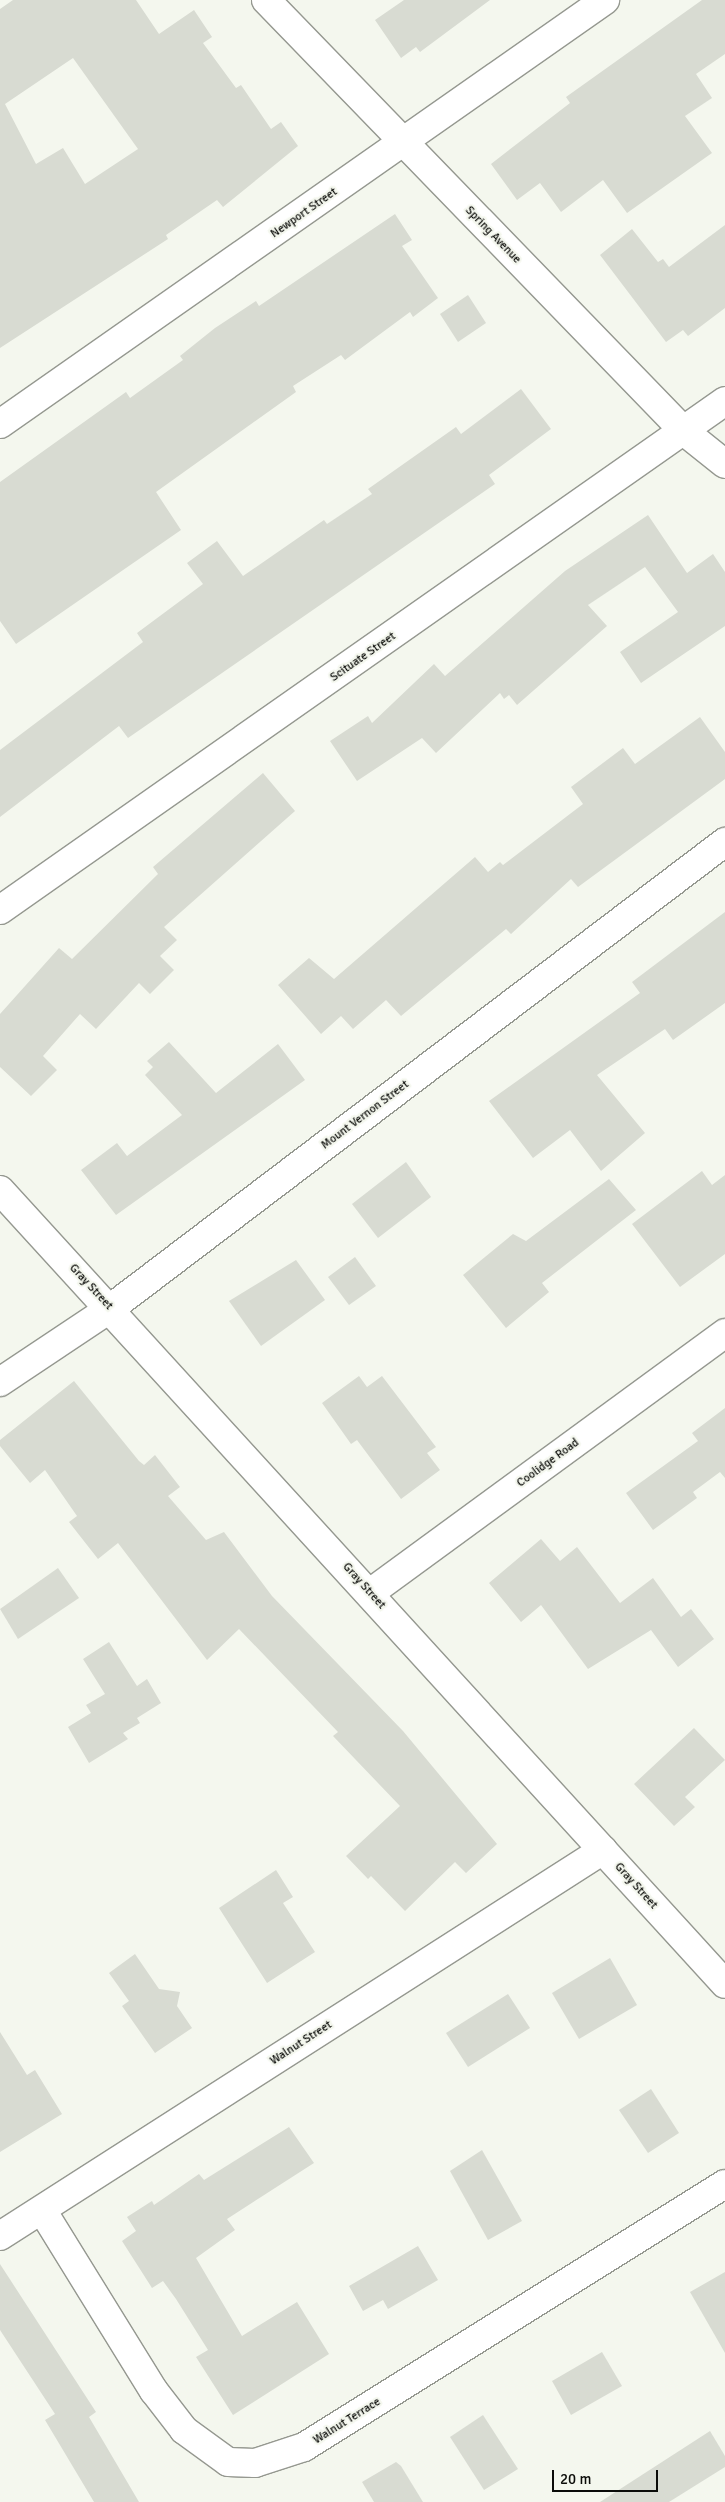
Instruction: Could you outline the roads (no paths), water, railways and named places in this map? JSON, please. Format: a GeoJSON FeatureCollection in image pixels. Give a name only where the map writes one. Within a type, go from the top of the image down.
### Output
{"type":"FeatureCollection","features":[{"type":"Feature","properties":{"kind":"street","name":"Spring Avenue"},"geometry":{"type":"LineString","coordinates":[[266,0],[685,432],[725,464]]}},
{"type":"Feature","properties":{"kind":"street","name":"Newport Street"},"geometry":{"type":"LineString","coordinates":[[0,424],[404,144],[605,0]]}},
{"type":"Feature","properties":{"kind":"street","name":"Scituate Street"},"geometry":{"type":"LineString","coordinates":[[0,910],[685,432],[725,401]]}},
{"type":"Feature","properties":{"kind":"street","name":"Mount Vernon Street"},"geometry":{"type":"LineString","coordinates":[[0,1382],[110,1308],[725,842]]}},
{"type":"Feature","properties":{"kind":"street","name":"Gray Street"},"geometry":{"type":"LineString","coordinates":[[0,1190],[110,1308],[725,1984]]}},
{"type":"Feature","properties":{"kind":"street","name":"Coolidge Road"},"geometry":{"type":"LineString","coordinates":[[370,1594],[725,1333]]}},
{"type":"Feature","properties":{"kind":"street","name":"Walnut Street"},"geometry":{"type":"LineString","coordinates":[[0,2236],[603,1850]]}},
{"type":"Feature","properties":{"kind":"street","name":"Walnut Terrace"},"geometry":{"type":"LineString","coordinates":[[42,2210],[154,2391],[184,2430],[228,2462],[255,2463],[304,2447],[725,2184]]}}]}
